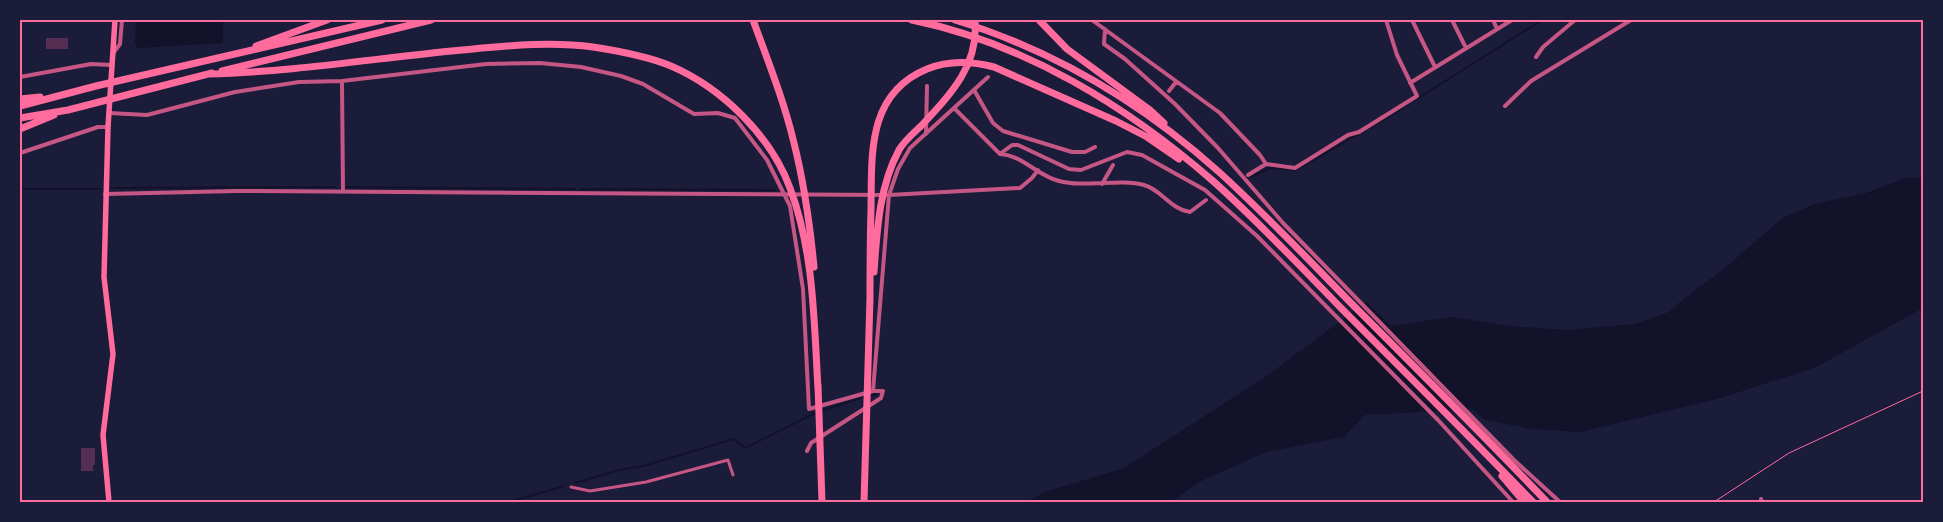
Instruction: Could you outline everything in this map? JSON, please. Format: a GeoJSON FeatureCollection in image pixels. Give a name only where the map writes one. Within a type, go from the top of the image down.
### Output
{"type":"FeatureCollection","features":[{"type":"Feature","properties":{"kind":"highway"},"geometry":{"type":"LineString","coordinates":[[228,57],[327,20]]}},
{"type":"Feature","properties":{"kind":"highway"},"geometry":{"type":"LineString","coordinates":[[20,106],[96,86],[382,20]]}},
{"type":"Feature","properties":{"kind":"highway"},"geometry":{"type":"LineString","coordinates":[[20,118],[68,110],[122,95],[431,20]]}},
{"type":"Feature","properties":{"kind":"highway"},"geometry":{"type":"LineString","coordinates":[[754,20],[780,94],[800,170],[814,275],[822,502]]}},
{"type":"Feature","properties":{"kind":"highway"},"geometry":{"type":"LineString","coordinates":[[912,20],[983,40],[1065,77],[1140,124],[1213,181],[1262,228],[1533,502]]}},
{"type":"Feature","properties":{"kind":"highway"},"geometry":{"type":"LineString","coordinates":[[955,20],[1012,40],[1070,67],[1146,114],[1184,143],[1219,172],[1271,223],[1547,502]]}},
{"type":"Feature","properties":{"kind":"highway"},"geometry":{"type":"LineString","coordinates":[[870,302],[878,224],[888,174],[900,148],[944,102],[967,69],[973,52],[975,20]]}},
{"type":"Feature","properties":{"kind":"highway"},"geometry":{"type":"LineString","coordinates":[[1039,20],[1067,49],[1150,110],[1184,143]]}},
{"type":"Feature","properties":{"kind":"highway"},"geometry":{"type":"LineString","coordinates":[[208,74],[253,73],[376,58],[536,44],[592,47],[635,55],[672,66],[710,89],[736,109],[752,126],[771,152],[790,186],[802,230],[810,275],[818,389]]}},
{"type":"Feature","properties":{"kind":"highway"},"geometry":{"type":"LineString","coordinates":[[864,502],[870,302],[871,156],[873,139],[882,112],[892,93],[902,82],[916,73],[935,66],[964,62],[985,64],[1007,71],[1147,137],[1213,181]]}},
{"type":"Feature","properties":{"kind":"highway"},"geometry":{"type":"LineString","coordinates":[[20,99],[65,94]]}},
{"type":"Feature","properties":{"kind":"highway"},"geometry":{"type":"LineString","coordinates":[[20,129],[68,110]]}},
{"type":"Feature","properties":{"kind":"highway"},"geometry":{"type":"LineString","coordinates":[[1473,441],[1524,502]]}},
{"type":"Feature","properties":{"kind":"highway"},"geometry":{"type":"LineString","coordinates":[[1524,478],[1553,502]]}},
{"type":"Feature","properties":{"kind":"main road"},"geometry":{"type":"LineString","coordinates":[[109,502],[103,435],[113,354],[104,278],[108,113],[115,20]]}},
{"type":"Feature","properties":{"kind":"street"},"geometry":{"type":"LineString","coordinates":[[112,54],[120,44],[122,20]]}},
{"type":"Feature","properties":{"kind":"street"},"geometry":{"type":"LineString","coordinates":[[1092,20],[1220,113],[1260,155],[1266,164]]}},
{"type":"Feature","properties":{"kind":"street"},"geometry":{"type":"LineString","coordinates":[[1248,175],[1266,164],[1295,168],[1348,134],[1359,132],[1416,96],[1397,55],[1386,20]]}},
{"type":"Feature","properties":{"kind":"street"},"geometry":{"type":"LineString","coordinates":[[1412,20],[1435,68]]}},
{"type":"Feature","properties":{"kind":"street"},"geometry":{"type":"LineString","coordinates":[[1452,20],[1466,48]]}},
{"type":"Feature","properties":{"kind":"street"},"geometry":{"type":"LineString","coordinates":[[1493,20],[1497,29]]}},
{"type":"Feature","properties":{"kind":"street"},"geometry":{"type":"LineString","coordinates":[[1410,83],[1512,20]]}},
{"type":"Feature","properties":{"kind":"street"},"geometry":{"type":"LineString","coordinates":[[1536,57],[1543,47],[1575,20]]}},
{"type":"Feature","properties":{"kind":"street"},"geometry":{"type":"LineString","coordinates":[[1505,106],[1531,81],[1631,20]]}},
{"type":"Feature","properties":{"kind":"street"},"geometry":{"type":"LineString","coordinates":[[1105,29],[1104,44],[1125,59],[1175,104],[1218,148],[1283,224],[1493,439],[1560,502]]}},
{"type":"Feature","properties":{"kind":"street"},"geometry":{"type":"LineString","coordinates":[[581,61],[581,67]]}},
{"type":"Feature","properties":{"kind":"street"},"geometry":{"type":"LineString","coordinates":[[108,113],[147,115],[234,92],[299,82],[342,81],[486,64],[540,63],[581,67],[621,76],[643,84],[694,114],[718,113],[735,118],[767,160],[790,206],[799,256],[807,339],[809,409],[883,391],[882,398],[811,442],[807,452]]}},
{"type":"Feature","properties":{"kind":"street"},"geometry":{"type":"LineString","coordinates":[[20,77],[91,64],[112,65]]}},
{"type":"Feature","properties":{"kind":"street"},"geometry":{"type":"LineString","coordinates":[[873,392],[889,195],[898,170],[910,148],[988,77]]}},
{"type":"Feature","properties":{"kind":"street"},"geometry":{"type":"LineString","coordinates":[[342,81],[343,191]]}},
{"type":"Feature","properties":{"kind":"street"},"geometry":{"type":"LineString","coordinates":[[1169,91],[1176,82]]}},
{"type":"Feature","properties":{"kind":"street"},"geometry":{"type":"LineString","coordinates":[[926,134],[927,86]]}},
{"type":"Feature","properties":{"kind":"street"},"geometry":{"type":"LineString","coordinates":[[974,90],[993,123],[1002,131],[1072,152],[1085,152],[1095,148]]}},
{"type":"Feature","properties":{"kind":"street"},"geometry":{"type":"LineString","coordinates":[[954,108],[1000,154],[1009,155],[1057,181],[1142,184],[1155,189],[1172,205],[1190,212],[1206,200]]}},
{"type":"Feature","properties":{"kind":"street"},"geometry":{"type":"LineString","coordinates":[[20,153],[98,127],[108,127]]}},
{"type":"Feature","properties":{"kind":"street"},"geometry":{"type":"LineString","coordinates":[[1000,154],[1012,145],[1018,145],[1053,163],[1069,169],[1081,170],[1127,152],[1142,155],[1205,190],[1257,236],[1438,420],[1513,502]]}},
{"type":"Feature","properties":{"kind":"street"},"geometry":{"type":"LineString","coordinates":[[1102,184],[1113,166]]}},
{"type":"Feature","properties":{"kind":"street"},"geometry":{"type":"LineString","coordinates":[[106,194],[343,191],[889,195],[1020,188],[1038,170]]}},
{"type":"Feature","properties":{"kind":"street"},"geometry":{"type":"LineString","coordinates":[[571,487],[590,491],[646,482],[728,460],[733,476]]}},
{"type":"Feature","properties":{"kind":"path"},"geometry":{"type":"LineString","coordinates":[[1714,502],[1789,453],[1923,391]]}},
{"type":"Feature","properties":{"kind":"shaded area"},"geometry":{"type":"Polygon","coordinates":[[[136,20],[223,20],[223,43],[138,48],[135,43],[136,20]]]}},
{"type":"Feature","properties":{"kind":"shaded area"},"geometry":{"type":"Polygon","coordinates":[[[1923,177],[1923,308],[1816,367],[1721,398],[1580,432],[1532,429],[1485,420],[1472,409],[1365,415],[1344,437],[1266,452],[1199,482],[1171,502],[1026,502],[1045,492],[1124,468],[1268,375],[1366,302],[1391,326],[1452,317],[1509,326],[1566,330],[1635,324],[1669,312],[1725,268],[1781,219],[1814,204],[1866,193],[1905,178],[1923,177]]]}},
{"type":"Feature","properties":{"kind":"building"},"geometry":{"type":"Polygon","coordinates":[[[46,38],[68,38],[68,49],[46,49],[46,38]]]}},
{"type":"Feature","properties":{"kind":"building"},"geometry":{"type":"Polygon","coordinates":[[[81,448],[95,448],[93,471],[81,471],[81,448]]]}},
{"type":"Feature","properties":{"kind":"waterway"},"geometry":{"type":"LineString","coordinates":[[1251,177],[1270,168],[1296,170],[1390,116],[1542,20]]}},
{"type":"Feature","properties":{"kind":"waterway"},"geometry":{"type":"LineString","coordinates":[[111,188],[335,187]]}},
{"type":"Feature","properties":{"kind":"waterway"},"geometry":{"type":"LineString","coordinates":[[345,187],[575,189]]}},
{"type":"Feature","properties":{"kind":"waterway"},"geometry":{"type":"LineString","coordinates":[[20,189],[101,189]]}},
{"type":"Feature","properties":{"kind":"waterway"},"geometry":{"type":"LineString","coordinates":[[581,189],[775,190]]}},
{"type":"Feature","properties":{"kind":"waterway"},"geometry":{"type":"LineString","coordinates":[[869,396],[876,394]]}},
{"type":"Feature","properties":{"kind":"waterway"},"geometry":{"type":"LineString","coordinates":[[821,411],[864,397]]}},
{"type":"Feature","properties":{"kind":"waterway"},"geometry":{"type":"LineString","coordinates":[[575,483],[619,470],[643,466],[734,439],[745,448],[817,412]]}},
{"type":"Feature","properties":{"kind":"waterway"},"geometry":{"type":"LineString","coordinates":[[509,502],[564,486]]}}]}
